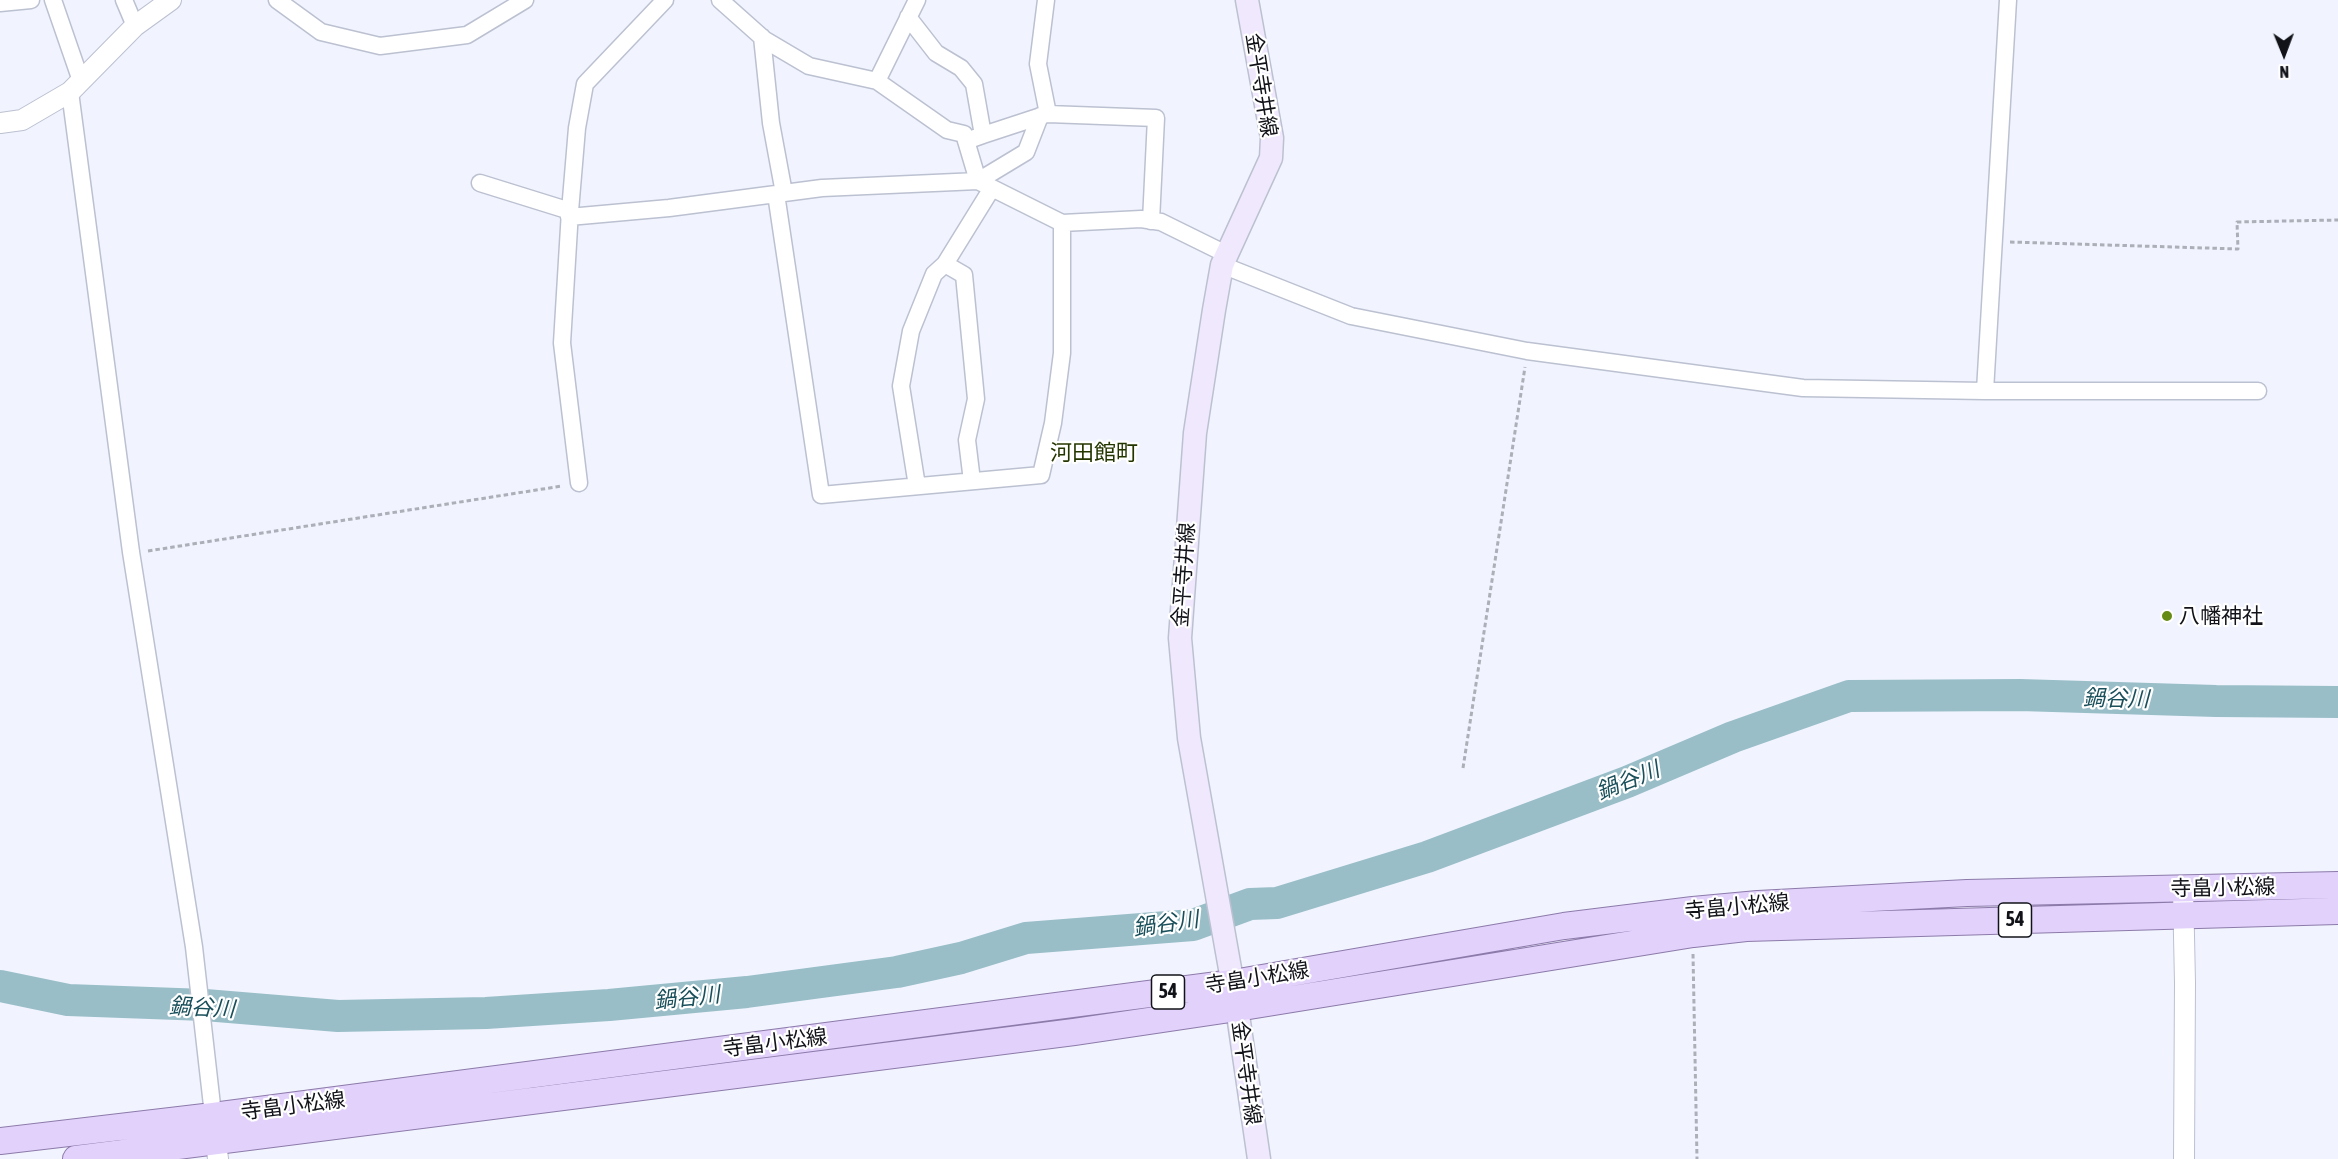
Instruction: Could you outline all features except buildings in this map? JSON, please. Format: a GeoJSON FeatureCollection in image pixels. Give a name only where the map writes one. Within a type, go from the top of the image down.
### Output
{"type":"FeatureCollection","features":[{"type":"Feature","properties":{"kind":"main road","name":"金平寺井線"},"geometry":{"type":"LineString","coordinates":[[1246,0],[1272,138],[1271,159],[1225,260],[1195,433],[1180,638],[1189,738],[1235,996],[1258,1159]]}},
{"type":"Feature","properties":{"kind":"main road","name":"寺畠小松線"},"geometry":{"type":"LineString","coordinates":[[76,1159],[217,1151],[1074,1032],[1564,926],[1726,907],[1967,893],[2338,885]]}},
{"type":"Feature","properties":{"kind":"main road","name":"寺畠小松線"},"geometry":{"type":"LineString","coordinates":[[0,1141],[1235,996],[1746,928],[2338,911]]}},
{"type":"Feature","properties":{"kind":"street"},"geometry":{"type":"LineString","coordinates":[[0,3],[31,0]]}},
{"type":"Feature","properties":{"kind":"street"},"geometry":{"type":"LineString","coordinates":[[53,0],[76,87],[131,554],[194,947],[217,1151]]}},
{"type":"Feature","properties":{"kind":"street"},"geometry":{"type":"LineString","coordinates":[[124,0],[135,26]]}},
{"type":"Feature","properties":{"kind":"street"},"geometry":{"type":"LineString","coordinates":[[0,123],[22,120],[76,87],[135,26],[171,0]]}},
{"type":"Feature","properties":{"kind":"street"},"geometry":{"type":"LineString","coordinates":[[277,0],[321,32],[380,46],[467,35],[525,0]]}},
{"type":"Feature","properties":{"kind":"street"},"geometry":{"type":"LineString","coordinates":[[579,483],[562,343],[577,128],[585,84],[665,0]]}},
{"type":"Feature","properties":{"kind":"street"},"geometry":{"type":"LineString","coordinates":[[720,0],[762,37],[809,66],[878,81],[947,130],[964,134],[985,184]]}},
{"type":"Feature","properties":{"kind":"street"},"geometry":{"type":"LineString","coordinates":[[878,81],[916,0]]}},
{"type":"Feature","properties":{"kind":"street"},"geometry":{"type":"LineString","coordinates":[[917,486],[901,386],[911,332],[934,274],[945,264],[985,184],[1026,152],[1044,115],[1038,64],[1046,0]]}},
{"type":"Feature","properties":{"kind":"street"},"geometry":{"type":"LineString","coordinates":[[1985,391],[2008,0]]}},
{"type":"Feature","properties":{"kind":"street"},"geometry":{"type":"LineString","coordinates":[[908,17],[936,53],[961,68],[974,84],[982,135]]}},
{"type":"Feature","properties":{"kind":"street"},"geometry":{"type":"LineString","coordinates":[[762,37],[780,193],[821,495],[1041,475],[1053,423],[1062,353],[1062,223]]}},
{"type":"Feature","properties":{"kind":"street"},"geometry":{"type":"LineString","coordinates":[[966,141],[1044,115],[1156,118],[1151,221]]}},
{"type":"Feature","properties":{"kind":"street"},"geometry":{"type":"LineString","coordinates":[[480,183],[570,214],[669,208],[822,189],[985,184],[1062,223],[1141,219],[1161,222],[1225,260],[1351,316],[1527,351],[1803,388],[2258,391]]}},
{"type":"Feature","properties":{"kind":"street"},"geometry":{"type":"LineString","coordinates":[[945,264],[964,275],[976,399],[967,440],[972,481]]}},
{"type":"Feature","properties":{"kind":"street"},"geometry":{"type":"LineString","coordinates":[[2183,889],[2184,1159]]}},
{"type":"Feature","properties":{"kind":"path"},"geometry":{"type":"LineString","coordinates":[[1994,242],[2238,249],[2237,222],[2338,220]]}},
{"type":"Feature","properties":{"kind":"path"},"geometry":{"type":"LineString","coordinates":[[1463,768],[1527,351]]}},
{"type":"Feature","properties":{"kind":"path"},"geometry":{"type":"LineString","coordinates":[[131,554],[579,483]]}},
{"type":"Feature","properties":{"kind":"path"},"geometry":{"type":"LineString","coordinates":[[1693,934],[1697,1159]]}},
{"type":"Feature","properties":{"kind":"waterway","name":"鍋谷川"},"geometry":{"type":"LineString","coordinates":[[0,986],[68,1000],[205,1005],[338,1016],[486,1013],[609,1005],[747,992],[897,972],[961,958],[1026,938],[1193,925],[1250,904],[1277,903],[1427,857],[1627,782],[1733,737],[1849,696],[2020,695],[2338,702]]}},
{"type":"Feature","properties":{"kind":"place","name":"八幡神社"},"geometry":{"type":"Point","coordinates":[2167,616]}},
{"type":"Feature","properties":{"kind":"district","name":"河田館町"},"geometry":{"type":"Point","coordinates":[1094,453]}}]}
